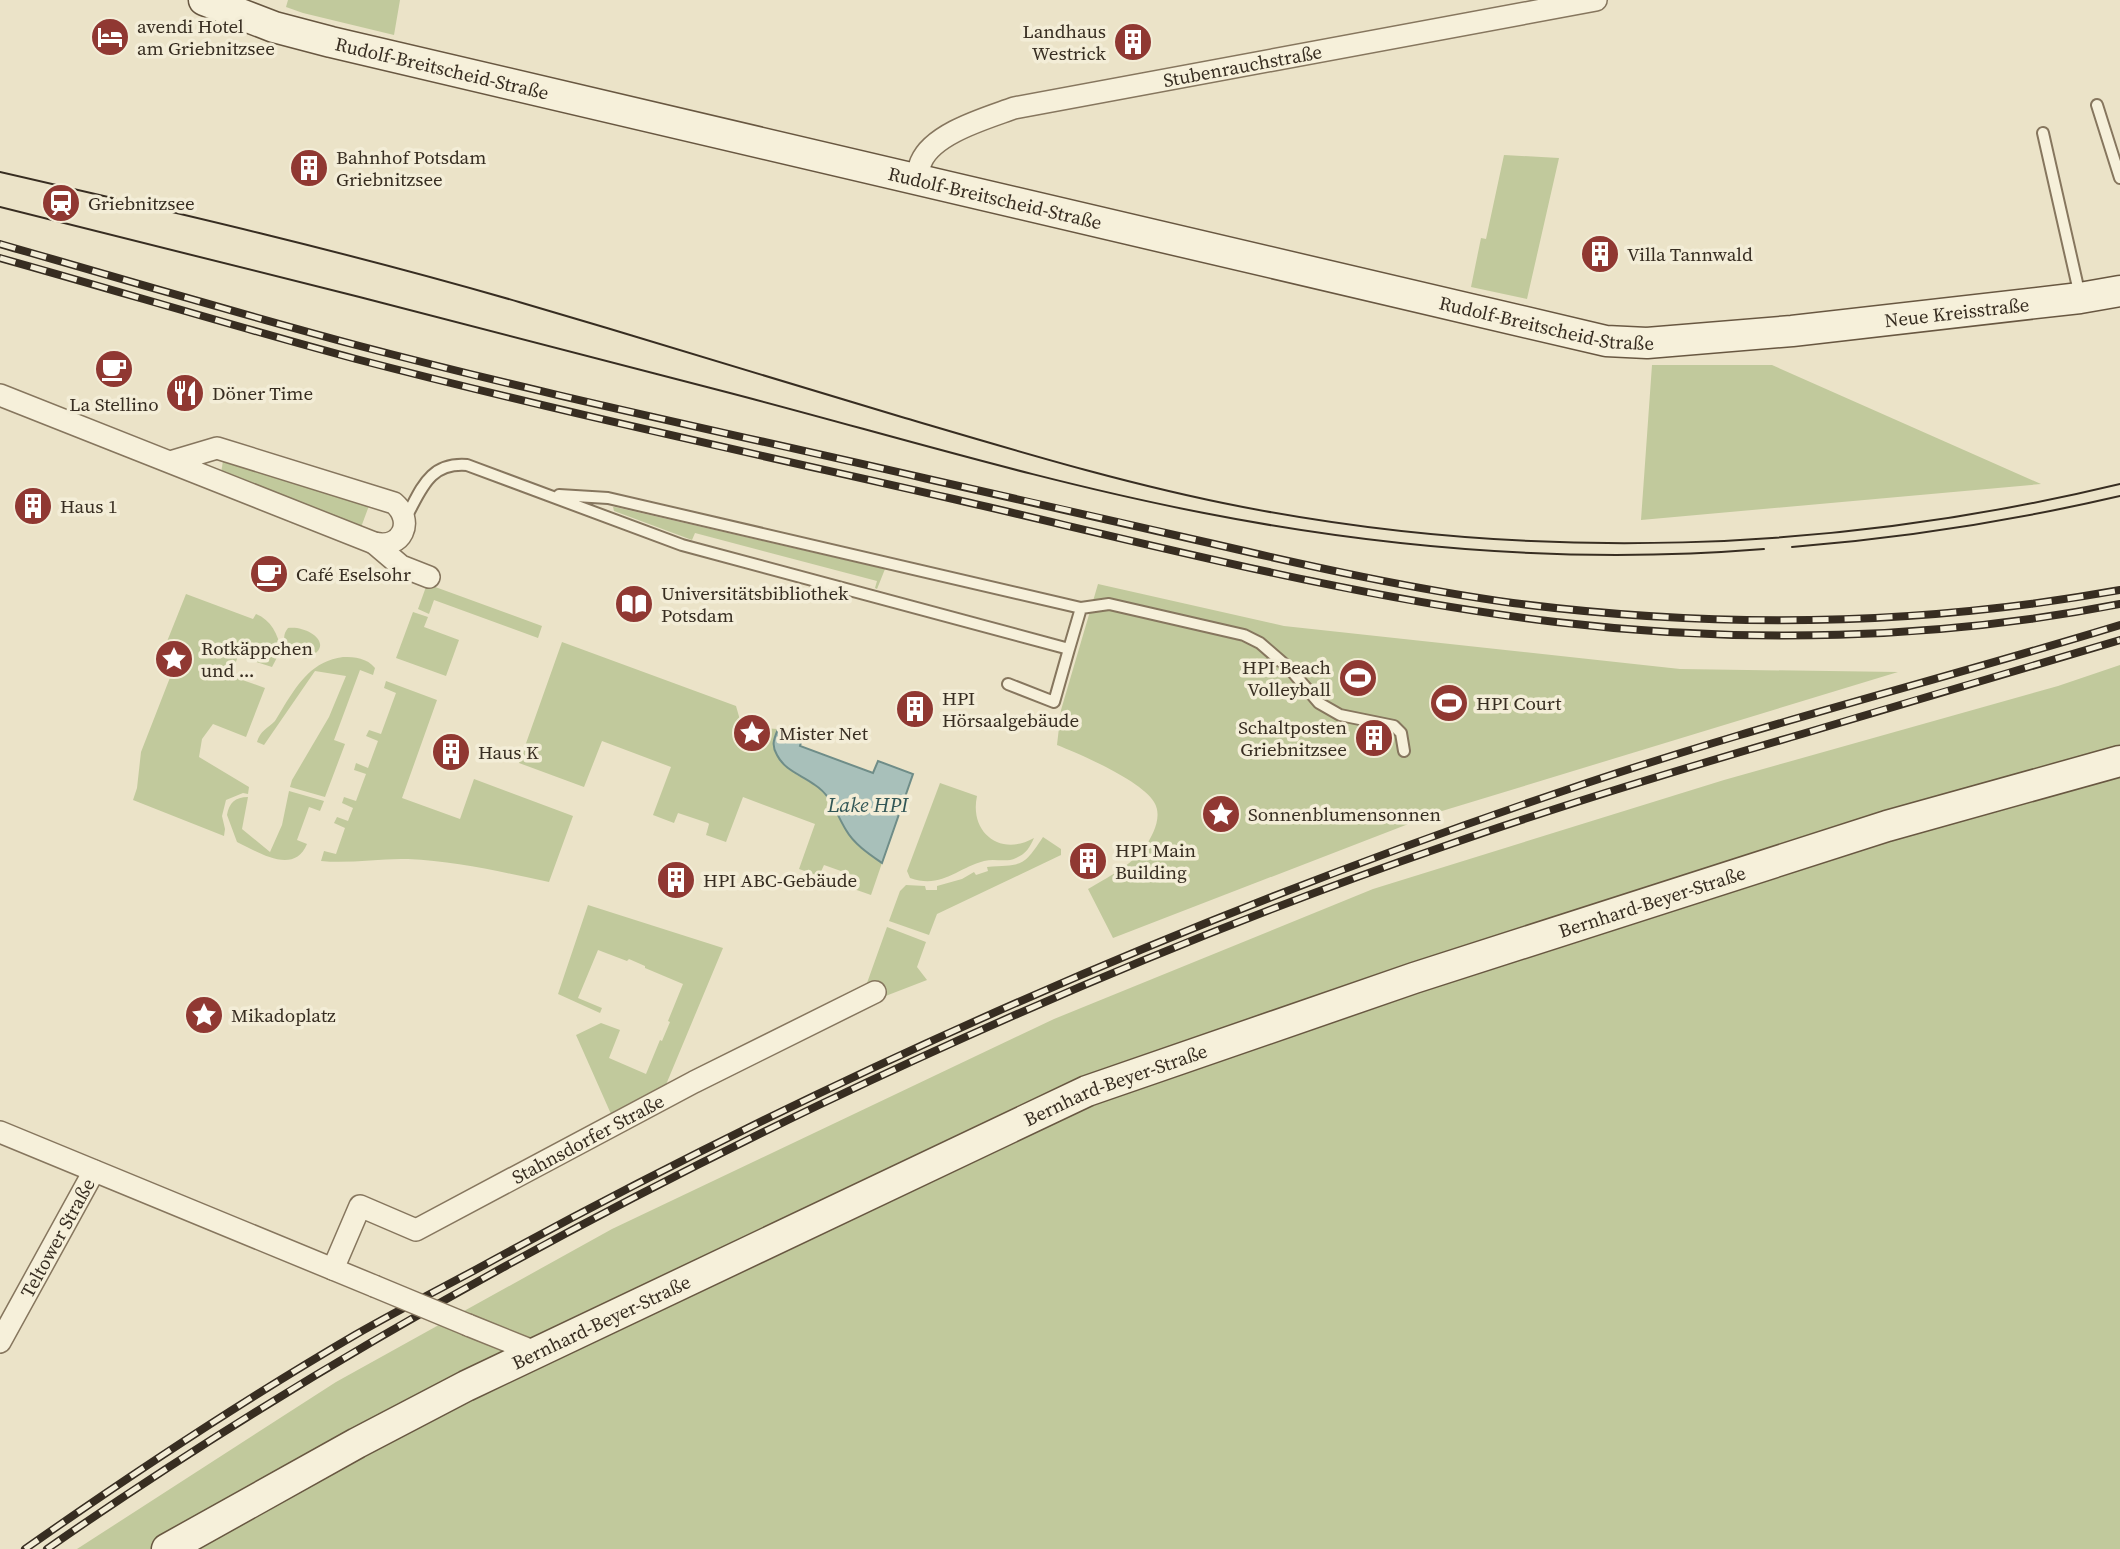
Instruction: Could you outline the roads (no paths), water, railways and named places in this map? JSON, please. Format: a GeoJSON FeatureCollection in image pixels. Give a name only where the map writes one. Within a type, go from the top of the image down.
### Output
{"type":"FeatureCollection","features":[{"type":"Feature","properties":{"kind":"street","name":"Rudolf-Breitscheid-Straße"},"geometry":{"type":"LineString","coordinates":[[204,0],[274,27],[331,42],[1606,341],[1647,343],[1792,331]]}},
{"type":"Feature","properties":{"kind":"street","name":"Stubenrauchstraße"},"geometry":{"type":"LineString","coordinates":[[917,178],[921,160],[943,138],[968,125],[1014,108],[1596,0]]}},
{"type":"Feature","properties":{"kind":"street","name":"Neue Kreisstraße"},"geometry":{"type":"LineString","coordinates":[[1792,331],[2080,298],[2120,291]]}},
{"type":"Feature","properties":{"kind":"street"},"geometry":{"type":"LineString","coordinates":[[0,395],[374,543],[381,545],[394,542],[403,532],[405,519],[399,508],[388,501],[217,448],[170,462]]}},
{"type":"Feature","properties":{"kind":"street"},"geometry":{"type":"LineString","coordinates":[[374,543],[401,566],[429,577]]}},
{"type":"Feature","properties":{"kind":"street","name":"Bernhard-Beyer-Straße"},"geometry":{"type":"LineString","coordinates":[[167,1549],[425,1406],[1087,1091],[1414,978],[1887,826],[2120,761]]}},
{"type":"Feature","properties":{"kind":"street","name":"Stahnsdorfer Straße"},"geometry":{"type":"LineString","coordinates":[[333,1269],[360,1206],[416,1230],[694,1082],[875,992]]}},
{"type":"Feature","properties":{"kind":"street"},"geometry":{"type":"LineString","coordinates":[[0,1132],[535,1352]]}},
{"type":"Feature","properties":{"kind":"street","name":"Teltower Straße"},"geometry":{"type":"LineString","coordinates":[[0,1342],[93,1171]]}},
{"type":"Feature","properties":{"kind":"lane"},"geometry":{"type":"LineString","coordinates":[[2097,105],[2120,178]]}},
{"type":"Feature","properties":{"kind":"lane"},"geometry":{"type":"LineString","coordinates":[[2043,133],[2080,298]]}},
{"type":"Feature","properties":{"kind":"lane"},"geometry":{"type":"LineString","coordinates":[[405,519],[429,477],[437,470],[447,466],[467,466],[682,545],[1069,649]]}},
{"type":"Feature","properties":{"kind":"lane"},"geometry":{"type":"LineString","coordinates":[[544,494],[608,498],[1081,608],[1109,604],[1244,635],[1260,643],[1290,669],[1319,704],[1339,715],[1394,726],[1401,733],[1404,751]]}},
{"type":"Feature","properties":{"kind":"lane"},"geometry":{"type":"LineString","coordinates":[[1008,684],[1054,702],[1081,608]]}},
{"type":"Feature","properties":{"kind":"water","name":"Lake HPI"},"geometry":{"type":"Polygon","coordinates":[[[778,729],[802,739],[800,746],[873,773],[878,761],[913,774],[882,863],[853,840],[821,789],[789,769],[780,760],[774,745],[778,729]]]}},
{"type":"Feature","properties":{"kind":"tram line"},"geometry":{"type":"LineString","coordinates":[[0,172],[390,266],[1115,478],[1243,507],[1352,525],[1462,537],[1572,543],[1683,542],[1793,536],[1903,525],[2012,507],[2120,484]]}},
{"type":"Feature","properties":{"kind":"tram line"},"geometry":{"type":"LineString","coordinates":[[0,207],[548,345],[1025,472],[1204,513],[1343,536],[1483,550],[1624,555],[1764,549]]}},
{"type":"Feature","properties":{"kind":"tram line"},"geometry":{"type":"LineString","coordinates":[[1792,547],[1957,528],[2120,496]]}},
{"type":"Feature","properties":{"kind":"railway"},"geometry":{"type":"LineString","coordinates":[[0,244],[311,333],[498,381],[1288,561],[1476,597],[1665,617],[1817,620],[1969,611],[2120,590]]}},
{"type":"Feature","properties":{"kind":"railway"},"geometry":{"type":"LineString","coordinates":[[0,258],[311,347],[504,396],[1251,568],[1480,612],[1556,622],[1697,634],[1839,635],[1980,625],[2120,604]]}},
{"type":"Feature","properties":{"kind":"railway"},"geometry":{"type":"LineString","coordinates":[[25,1549],[229,1412],[385,1318],[741,1131],[1011,1006],[1286,892],[1425,839],[1566,790],[1703,746],[2120,625]]}},
{"type":"Feature","properties":{"kind":"railway"},"geometry":{"type":"LineString","coordinates":[[47,1549],[233,1426],[521,1257],[819,1105],[1049,1000],[1284,904],[1576,802],[2120,640]]}},
{"type":"Feature","properties":{"kind":"place","name":"avendi Hotel am Griebnitzsee"},"geometry":{"type":"Point","coordinates":[110,37]}},
{"type":"Feature","properties":{"kind":"place","name":"Landhaus Westrick"},"geometry":{"type":"Point","coordinates":[1133,42]}},
{"type":"Feature","properties":{"kind":"place","name":"Bahnhof Potsdam Griebnitzsee"},"geometry":{"type":"Point","coordinates":[309,168]}},
{"type":"Feature","properties":{"kind":"place","name":"Griebnitzsee"},"geometry":{"type":"Point","coordinates":[61,203]}},
{"type":"Feature","properties":{"kind":"place","name":"Villa Tannwald"},"geometry":{"type":"Point","coordinates":[1600,254]}},
{"type":"Feature","properties":{"kind":"place","name":"La Stellino"},"geometry":{"type":"Point","coordinates":[114,369]}},
{"type":"Feature","properties":{"kind":"place","name":"Döner Time"},"geometry":{"type":"Point","coordinates":[185,393]}},
{"type":"Feature","properties":{"kind":"place","name":"Haus 1"},"geometry":{"type":"Point","coordinates":[33,506]}},
{"type":"Feature","properties":{"kind":"place","name":"Café Eselsohr"},"geometry":{"type":"Point","coordinates":[269,574]}},
{"type":"Feature","properties":{"kind":"place","name":"Universitätsbibliothek Potsdam"},"geometry":{"type":"Point","coordinates":[634,604]}},
{"type":"Feature","properties":{"kind":"place","name":"Rotkäppchen und ..."},"geometry":{"type":"Point","coordinates":[174,659]}},
{"type":"Feature","properties":{"kind":"place","name":"HPI Beach Volleyball"},"geometry":{"type":"Point","coordinates":[1358,678]}},
{"type":"Feature","properties":{"kind":"place","name":"HPI Court"},"geometry":{"type":"Point","coordinates":[1449,703]}},
{"type":"Feature","properties":{"kind":"place","name":"HPI Hörsaalgebäude"},"geometry":{"type":"Point","coordinates":[915,709]}},
{"type":"Feature","properties":{"kind":"place","name":"Mister Net"},"geometry":{"type":"Point","coordinates":[752,733]}},
{"type":"Feature","properties":{"kind":"place","name":"Schaltposten Griebnitzsee"},"geometry":{"type":"Point","coordinates":[1374,738]}},
{"type":"Feature","properties":{"kind":"place","name":"Haus K"},"geometry":{"type":"Point","coordinates":[451,752]}},
{"type":"Feature","properties":{"kind":"place","name":"Sonnenblumensonnen"},"geometry":{"type":"Point","coordinates":[1221,814]}},
{"type":"Feature","properties":{"kind":"place","name":"HPI Main Building"},"geometry":{"type":"Point","coordinates":[1088,861]}},
{"type":"Feature","properties":{"kind":"place","name":"HPI ABC-Gebäude"},"geometry":{"type":"Point","coordinates":[676,880]}},
{"type":"Feature","properties":{"kind":"place","name":"Mikadoplatz"},"geometry":{"type":"Point","coordinates":[204,1015]}}]}
